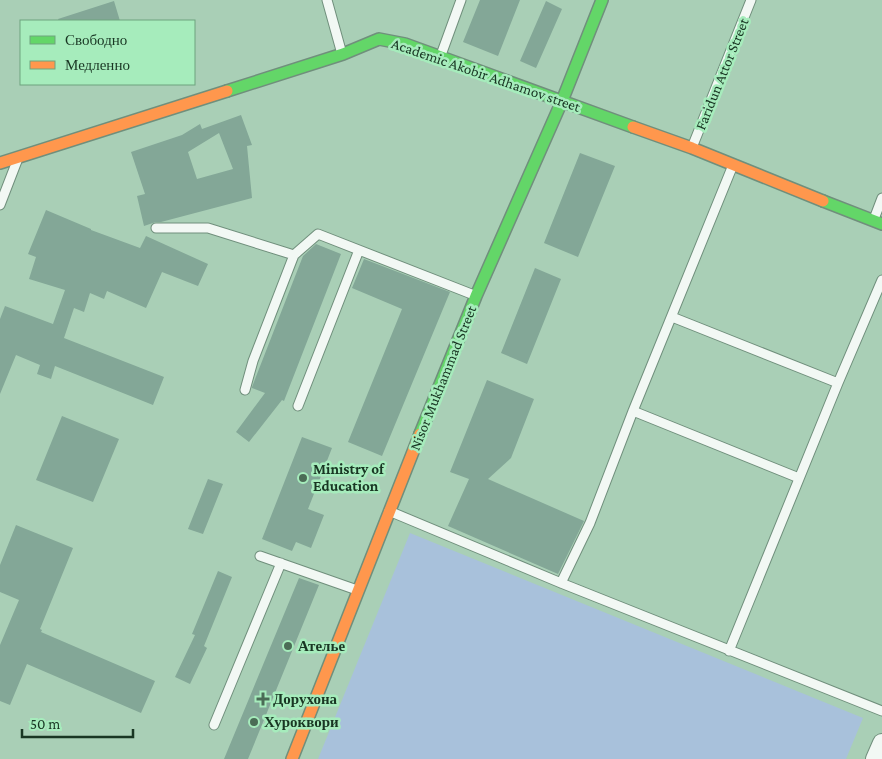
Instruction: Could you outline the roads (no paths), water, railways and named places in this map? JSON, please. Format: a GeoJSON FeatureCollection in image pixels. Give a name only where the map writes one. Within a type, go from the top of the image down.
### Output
{"type":"FeatureCollection","features":[{"type":"Feature","properties":{"kind":"street","name":"Nisor Mukhammad Street"},"geometry":{"type":"LineString","coordinates":[[292,759],[388,511],[476,296],[562,101],[602,0]]}},
{"type":"Feature","properties":{"kind":"street","name":"Academic Akobir Adhamov street"},"geometry":{"type":"LineString","coordinates":[[0,163],[342,54],[379,39],[405,44],[692,148],[878,222]]}},
{"type":"Feature","properties":{"kind":"lane"},"geometry":{"type":"LineString","coordinates":[[327,0],[342,54]]}},
{"type":"Feature","properties":{"kind":"lane"},"geometry":{"type":"LineString","coordinates":[[440,57],[461,0]]}},
{"type":"Feature","properties":{"kind":"lane","name":"Faridun Attor Street"},"geometry":{"type":"LineString","coordinates":[[692,148],[752,0]]}},
{"type":"Feature","properties":{"kind":"lane"},"geometry":{"type":"LineString","coordinates":[[0,205],[19,157]]}},
{"type":"Feature","properties":{"kind":"lane"},"geometry":{"type":"LineString","coordinates":[[561,583],[590,523],[632,411],[734,164]]}},
{"type":"Feature","properties":{"kind":"lane"},"geometry":{"type":"LineString","coordinates":[[878,222],[882,198]]}},
{"type":"Feature","properties":{"kind":"lane"},"geometry":{"type":"LineString","coordinates":[[156,228],[208,228],[294,255]]}},
{"type":"Feature","properties":{"kind":"lane"},"geometry":{"type":"LineString","coordinates":[[245,390],[253,361],[294,255],[318,234],[476,296]]}},
{"type":"Feature","properties":{"kind":"lane"},"geometry":{"type":"LineString","coordinates":[[298,406],[359,250]]}},
{"type":"Feature","properties":{"kind":"lane"},"geometry":{"type":"LineString","coordinates":[[729,651],[882,280]]}},
{"type":"Feature","properties":{"kind":"lane"},"geometry":{"type":"LineString","coordinates":[[672,317],[838,383]]}},
{"type":"Feature","properties":{"kind":"lane"},"geometry":{"type":"LineString","coordinates":[[632,411],[799,478]]}},
{"type":"Feature","properties":{"kind":"lane"},"geometry":{"type":"LineString","coordinates":[[388,511],[561,583],[882,711]]}},
{"type":"Feature","properties":{"kind":"lane"},"geometry":{"type":"LineString","coordinates":[[260,556],[357,590]]}},
{"type":"Feature","properties":{"kind":"lane"},"geometry":{"type":"LineString","coordinates":[[214,725],[281,563]]}},
{"type":"Feature","properties":{"kind":"place","name":"Ministry of Education"},"geometry":{"type":"Point","coordinates":[303,478]}},
{"type":"Feature","properties":{"kind":"place","name":"Ателье"},"geometry":{"type":"Point","coordinates":[288,646]}},
{"type":"Feature","properties":{"kind":"place","name":"Дорухона"},"geometry":{"type":"Point","coordinates":[263,699]}},
{"type":"Feature","properties":{"kind":"place","name":"Хуроквори"},"geometry":{"type":"Point","coordinates":[254,722]}}]}
